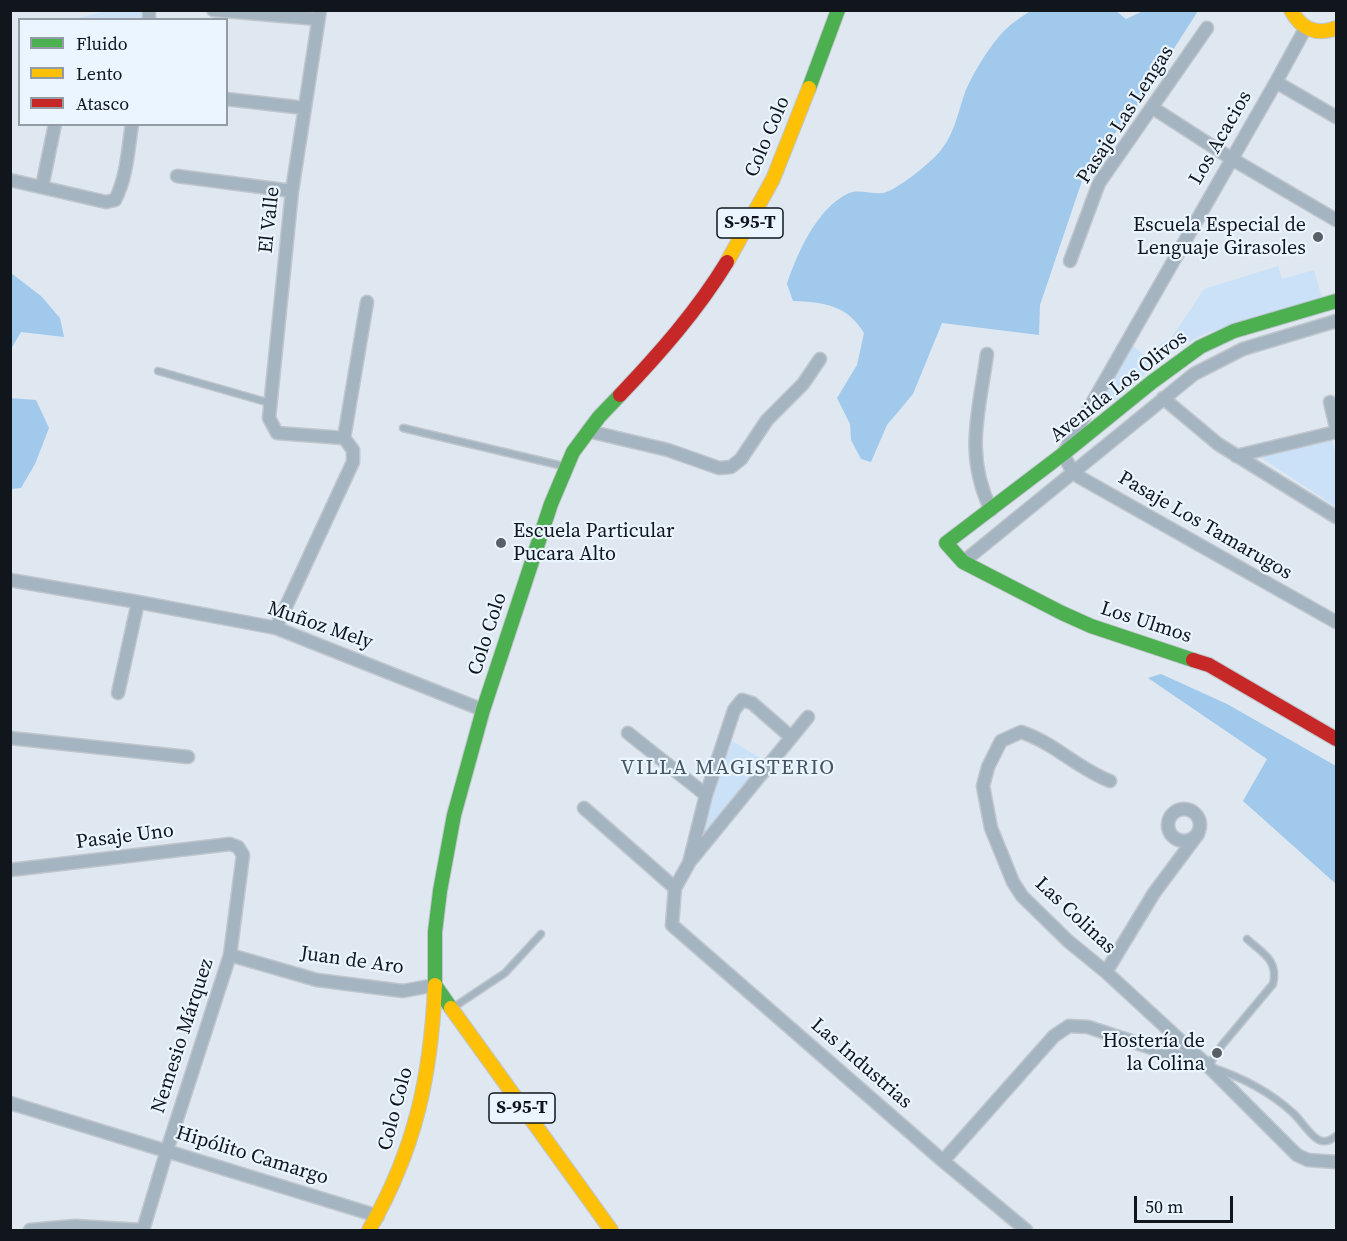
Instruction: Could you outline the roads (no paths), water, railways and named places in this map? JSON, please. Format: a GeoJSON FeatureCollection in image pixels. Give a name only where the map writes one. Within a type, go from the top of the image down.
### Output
{"type":"FeatureCollection","features":[{"type":"Feature","properties":{"kind":"main road","name":"Colo Colo"},"geometry":{"type":"LineString","coordinates":[[369,1230],[378,1216],[402,1163],[420,1107],[431,1047],[435,985],[435,932],[454,814],[483,710],[551,504],[573,452],[588,430],[681,327],[722,270],[740,240],[768,189],[787,147],[838,10]]}},
{"type":"Feature","properties":{"kind":"main road"},"geometry":{"type":"LineString","coordinates":[[1291,10],[1296,21],[1305,29],[1325,33],[1336,28]]}},
{"type":"Feature","properties":{"kind":"main road","name":"Avenida Los Olivos"},"geometry":{"type":"LineString","coordinates":[[946,543],[1200,347],[1234,331],[1336,301]]}},
{"type":"Feature","properties":{"kind":"main road","name":"Los Ulmos"},"geometry":{"type":"LineString","coordinates":[[946,543],[963,562],[1062,613],[1091,626],[1209,665],[1336,739]]}},
{"type":"Feature","properties":{"kind":"main road","name":"S-95-T"},"geometry":{"type":"LineString","coordinates":[[435,985],[611,1230]]}},
{"type":"Feature","properties":{"kind":"street"},"geometry":{"type":"LineString","coordinates":[[213,10],[319,15]]}},
{"type":"Feature","properties":{"kind":"street","name":"El Valle"},"geometry":{"type":"LineString","coordinates":[[319,15],[292,191],[269,418],[277,433],[344,438]]}},
{"type":"Feature","properties":{"kind":"street","name":"Pasaje Las Lengas"},"geometry":{"type":"LineString","coordinates":[[1070,261],[1099,183],[1207,28]]}},
{"type":"Feature","properties":{"kind":"street","name":"Los Acacios"},"geometry":{"type":"LineString","coordinates":[[1063,454],[1305,29]]}},
{"type":"Feature","properties":{"kind":"street"},"geometry":{"type":"LineString","coordinates":[[1276,82],[1336,117]]}},
{"type":"Feature","properties":{"kind":"street"},"geometry":{"type":"LineString","coordinates":[[228,99],[305,108]]}},
{"type":"Feature","properties":{"kind":"street"},"geometry":{"type":"LineString","coordinates":[[1153,108],[1232,159],[1336,220]]}},
{"type":"Feature","properties":{"kind":"street"},"geometry":{"type":"LineString","coordinates":[[42,187],[55,126]]}},
{"type":"Feature","properties":{"kind":"street"},"geometry":{"type":"LineString","coordinates":[[10,180],[106,202],[115,200],[126,165],[132,126]]}},
{"type":"Feature","properties":{"kind":"street"},"geometry":{"type":"LineString","coordinates":[[177,176],[292,191]]}},
{"type":"Feature","properties":{"kind":"street"},"geometry":{"type":"LineString","coordinates":[[276,628],[354,462],[353,450],[344,438],[367,302]]}},
{"type":"Feature","properties":{"kind":"street","name":"Avenida Los Olivos"},"geometry":{"type":"LineString","coordinates":[[963,562],[1074,474],[1194,374],[1226,356],[1260,343],[1336,321]]}},
{"type":"Feature","properties":{"kind":"street"},"geometry":{"type":"LineString","coordinates":[[987,354],[974,444],[978,475],[991,510]]}},
{"type":"Feature","properties":{"kind":"street"},"geometry":{"type":"LineString","coordinates":[[588,430],[668,450],[719,468],[731,467],[741,459],[767,420],[803,384],[820,359]]}},
{"type":"Feature","properties":{"kind":"street"},"geometry":{"type":"LineString","coordinates":[[1164,398],[1201,431],[1236,456],[1336,517]]}},
{"type":"Feature","properties":{"kind":"street"},"geometry":{"type":"LineString","coordinates":[[1236,456],[1336,429],[1329,402]]}},
{"type":"Feature","properties":{"kind":"street"},"geometry":{"type":"LineString","coordinates":[[1063,454],[1074,474]]}},
{"type":"Feature","properties":{"kind":"street","name":"Pasaje Los Tamarugos"},"geometry":{"type":"LineString","coordinates":[[1074,474],[1336,622]]}},
{"type":"Feature","properties":{"kind":"street","name":"Muñoz Mely"},"geometry":{"type":"LineString","coordinates":[[10,580],[276,628],[483,710]]}},
{"type":"Feature","properties":{"kind":"street"},"geometry":{"type":"LineString","coordinates":[[118,693],[138,602]]}},
{"type":"Feature","properties":{"kind":"street"},"geometry":{"type":"LineString","coordinates":[[689,863],[706,795],[734,710],[742,700],[752,703],[790,737]]}},
{"type":"Feature","properties":{"kind":"street"},"geometry":{"type":"LineString","coordinates":[[584,808],[675,888],[689,863],[808,717]]}},
{"type":"Feature","properties":{"kind":"street","name":"Las Colinas"},"geometry":{"type":"LineString","coordinates":[[1110,781],[1097,776],[1033,736],[1021,732],[1001,741],[988,767],[983,786],[991,828],[1003,861],[1018,889],[1068,941],[1106,972],[1208,1066],[1297,1155],[1308,1160],[1336,1162]]}},
{"type":"Feature","properties":{"kind":"street"},"geometry":{"type":"LineString","coordinates":[[628,733],[706,795]]}},
{"type":"Feature","properties":{"kind":"street"},"geometry":{"type":"LineString","coordinates":[[10,738],[188,757]]}},
{"type":"Feature","properties":{"kind":"street"},"geometry":{"type":"LineString","coordinates":[[1106,972],[1154,893],[1198,834]]}},
{"type":"Feature","properties":{"kind":"street","name":"Pasaje Uno"},"geometry":{"type":"LineString","coordinates":[[10,870],[230,844],[241,851]]}},
{"type":"Feature","properties":{"kind":"street","name":"Nemesio Márquez"},"geometry":{"type":"LineString","coordinates":[[142,1230],[230,955],[244,860],[241,851]]}},
{"type":"Feature","properties":{"kind":"street","name":"Las Industrias"},"geometry":{"type":"LineString","coordinates":[[675,888],[672,925],[943,1161],[1026,1230]]}},
{"type":"Feature","properties":{"kind":"street","name":"Juan de Aro"},"geometry":{"type":"LineString","coordinates":[[230,955],[317,980],[403,991],[435,985]]}},
{"type":"Feature","properties":{"kind":"street","name":"Las Colinas"},"geometry":{"type":"LineString","coordinates":[[943,1161],[1054,1036],[1069,1026],[1088,1027],[1208,1066]]}},
{"type":"Feature","properties":{"kind":"street","name":"Hipólito Camargo"},"geometry":{"type":"LineString","coordinates":[[10,1102],[378,1216]]}},
{"type":"Feature","properties":{"kind":"street"},"geometry":{"type":"LineString","coordinates":[[30,1230],[86,1226],[142,1230]]}},
{"type":"Feature","properties":{"kind":"lane"},"geometry":{"type":"LineString","coordinates":[[158,371],[270,403]]}},
{"type":"Feature","properties":{"kind":"lane"},"geometry":{"type":"LineString","coordinates":[[403,428],[567,467]]}},
{"type":"Feature","properties":{"kind":"lane"},"geometry":{"type":"LineString","coordinates":[[451,1008],[505,972],[541,934]]}},
{"type":"Feature","properties":{"kind":"lane"},"geometry":{"type":"LineString","coordinates":[[1246,939],[1272,962],[1275,973],[1272,984],[1222,1045],[1208,1066],[1236,1076],[1264,1091],[1292,1112],[1317,1138],[1328,1141],[1336,1136]]}},
{"type":"Feature","properties":{"kind":"place","name":"Escuela Especial de Lenguaje Girasoles"},"geometry":{"type":"Point","coordinates":[1318,237]}},
{"type":"Feature","properties":{"kind":"place","name":"Escuela Particular Pucara Alto"},"geometry":{"type":"Point","coordinates":[501,543]}},
{"type":"Feature","properties":{"kind":"place","name":"Hostería de la Colina"},"geometry":{"type":"Point","coordinates":[1217,1053]}},
{"type":"Feature","properties":{"kind":"district","name":"VILLA MAGISTERIO"},"geometry":{"type":"Point","coordinates":[728,769]}}]}
